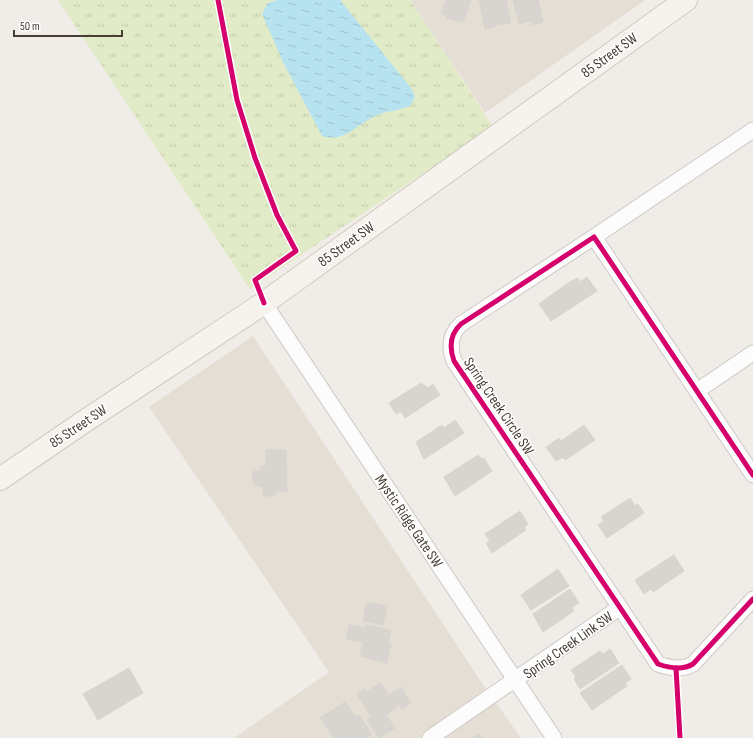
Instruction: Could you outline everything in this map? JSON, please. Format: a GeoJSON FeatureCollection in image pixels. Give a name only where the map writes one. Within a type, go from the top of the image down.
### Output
{"type":"FeatureCollection","features":[{"type":"Feature","properties":{"kind":"street","name":"85 Street SW"},"geometry":{"type":"LineString","coordinates":[[0,480],[85,421],[264,303],[686,0]]}},
{"type":"Feature","properties":{"kind":"street","name":"Spring Creek Circle SW"},"geometry":{"type":"LineString","coordinates":[[753,130],[461,324],[453,332],[450,346],[454,361],[658,664],[666,667],[688,667],[693,664],[753,599]]}},
{"type":"Feature","properties":{"kind":"street"},"geometry":{"type":"LineString","coordinates":[[594,237],[753,475]]}},
{"type":"Feature","properties":{"kind":"street","name":"Mystic Ridge Gate SW"},"geometry":{"type":"LineString","coordinates":[[264,303],[554,738]]}},
{"type":"Feature","properties":{"kind":"street"},"geometry":{"type":"LineString","coordinates":[[697,391],[753,353]]}},
{"type":"Feature","properties":{"kind":"street","name":"Spring Creek Link SW"},"geometry":{"type":"LineString","coordinates":[[430,738],[516,681],[619,608]]}},
{"type":"Feature","properties":{"kind":"shaded area"},"geometry":{"type":"Polygon","coordinates":[[[410,0],[645,0],[485,113],[410,0]]]}},
{"type":"Feature","properties":{"kind":"shaded area"},"geometry":{"type":"Polygon","coordinates":[[[253,336],[482,683],[521,738],[234,738],[329,672],[149,407],[253,336]]]}},
{"type":"Feature","properties":{"kind":"green space"},"geometry":{"type":"Polygon","coordinates":[[[58,0],[410,0],[493,127],[250,289],[58,0]]]}},
{"type":"Feature","properties":{"kind":"water"},"geometry":{"type":"Polygon","coordinates":[[[277,0],[340,0],[411,88],[415,97],[410,106],[372,117],[352,131],[338,137],[331,138],[322,136],[284,64],[262,14],[268,3],[277,0]]]}},
{"type":"Feature","properties":{"kind":"building"},"geometry":{"type":"Polygon","coordinates":[[[446,0],[471,0],[463,22],[446,18],[447,16],[441,14],[446,0]]]}},
{"type":"Feature","properties":{"kind":"building"},"geometry":{"type":"Polygon","coordinates":[[[479,0],[506,0],[511,23],[494,25],[495,27],[485,29],[479,0]]]}},
{"type":"Feature","properties":{"kind":"building"},"geometry":{"type":"Polygon","coordinates":[[[513,0],[538,0],[543,22],[532,25],[531,21],[519,24],[513,0]]]}},
{"type":"Feature","properties":{"kind":"building"},"geometry":{"type":"Polygon","coordinates":[[[587,277],[597,291],[551,321],[539,304],[568,283],[578,278],[580,282],[587,277]]]}},
{"type":"Feature","properties":{"kind":"building"},"geometry":{"type":"Polygon","coordinates":[[[421,383],[428,388],[433,384],[440,395],[405,418],[401,411],[396,414],[389,403],[421,383]]]}},
{"type":"Feature","properties":{"kind":"building"},"geometry":{"type":"Polygon","coordinates":[[[455,420],[464,433],[424,459],[416,442],[442,425],[444,428],[455,420]]]}},
{"type":"Feature","properties":{"kind":"building"},"geometry":{"type":"Polygon","coordinates":[[[584,425],[595,440],[565,460],[563,457],[556,461],[546,447],[559,438],[561,441],[584,425]]]}},
{"type":"Feature","properties":{"kind":"building"},"geometry":{"type":"Polygon","coordinates":[[[266,450],[286,450],[287,492],[275,492],[275,496],[264,496],[262,486],[256,486],[253,483],[252,473],[261,470],[261,466],[266,466],[266,450]]]}},
{"type":"Feature","properties":{"kind":"building"},"geometry":{"type":"Polygon","coordinates":[[[478,455],[482,459],[484,458],[492,471],[455,496],[444,477],[478,455]]]}},
{"type":"Feature","properties":{"kind":"building"},"geometry":{"type":"Polygon","coordinates":[[[630,498],[635,506],[638,504],[644,513],[607,538],[598,525],[604,521],[601,517],[630,498]]]}},
{"type":"Feature","properties":{"kind":"building"},"geometry":{"type":"Polygon","coordinates":[[[520,511],[528,524],[524,527],[526,530],[492,553],[486,543],[490,541],[485,534],[520,511]]]}},
{"type":"Feature","properties":{"kind":"building"},"geometry":{"type":"Polygon","coordinates":[[[674,555],[684,571],[653,592],[651,589],[644,594],[635,580],[674,555]]]}},
{"type":"Feature","properties":{"kind":"building"},"geometry":{"type":"Polygon","coordinates":[[[558,569],[569,586],[531,610],[521,595],[558,569]]]}},
{"type":"Feature","properties":{"kind":"building"},"geometry":{"type":"Polygon","coordinates":[[[570,589],[579,603],[572,607],[574,611],[543,632],[533,614],[570,589]]]}},
{"type":"Feature","properties":{"kind":"building"},"geometry":{"type":"Polygon","coordinates":[[[367,602],[387,606],[383,625],[363,621],[367,602]]]}},
{"type":"Feature","properties":{"kind":"building"},"geometry":{"type":"Polygon","coordinates":[[[349,625],[365,628],[366,625],[391,630],[388,643],[391,643],[387,663],[360,656],[363,642],[346,639],[349,625]]]}},
{"type":"Feature","properties":{"kind":"building"},"geometry":{"type":"Polygon","coordinates":[[[610,649],[619,663],[580,689],[574,679],[576,677],[571,670],[600,651],[603,654],[610,649]]]}},
{"type":"Feature","properties":{"kind":"building"},"geometry":{"type":"Polygon","coordinates":[[[622,665],[631,679],[625,683],[627,686],[592,710],[580,693],[622,665]]]}},
{"type":"Feature","properties":{"kind":"building"},"geometry":{"type":"Polygon","coordinates":[[[129,668],[143,693],[98,720],[83,694],[129,668]]]}},
{"type":"Feature","properties":{"kind":"building"},"geometry":{"type":"Polygon","coordinates":[[[380,683],[389,695],[401,687],[411,703],[402,709],[399,704],[386,715],[395,728],[379,738],[367,720],[371,717],[357,694],[365,689],[367,692],[380,683]]]}},
{"type":"Feature","properties":{"kind":"building"},"geometry":{"type":"Polygon","coordinates":[[[345,702],[355,717],[359,715],[372,734],[366,738],[334,738],[320,718],[345,702]]]}},
{"type":"Feature","properties":{"kind":"building"},"geometry":{"type":"Polygon","coordinates":[[[479,734],[482,738],[472,738],[475,737],[479,734]]]}},
{"type":"Feature","properties":{"kind":"cycle path"},"geometry":{"type":"LineString","coordinates":[[218,0],[237,100],[255,158],[277,215],[296,251],[255,280],[264,303]]}},
{"type":"Feature","properties":{"kind":"cycle path"},"geometry":{"type":"LineString","coordinates":[[753,475],[594,237],[461,324],[453,336],[451,351],[454,361],[658,664],[676,668],[693,664],[753,599]]}},
{"type":"Feature","properties":{"kind":"cycle path"},"geometry":{"type":"LineString","coordinates":[[676,668],[680,738]]}}]}
